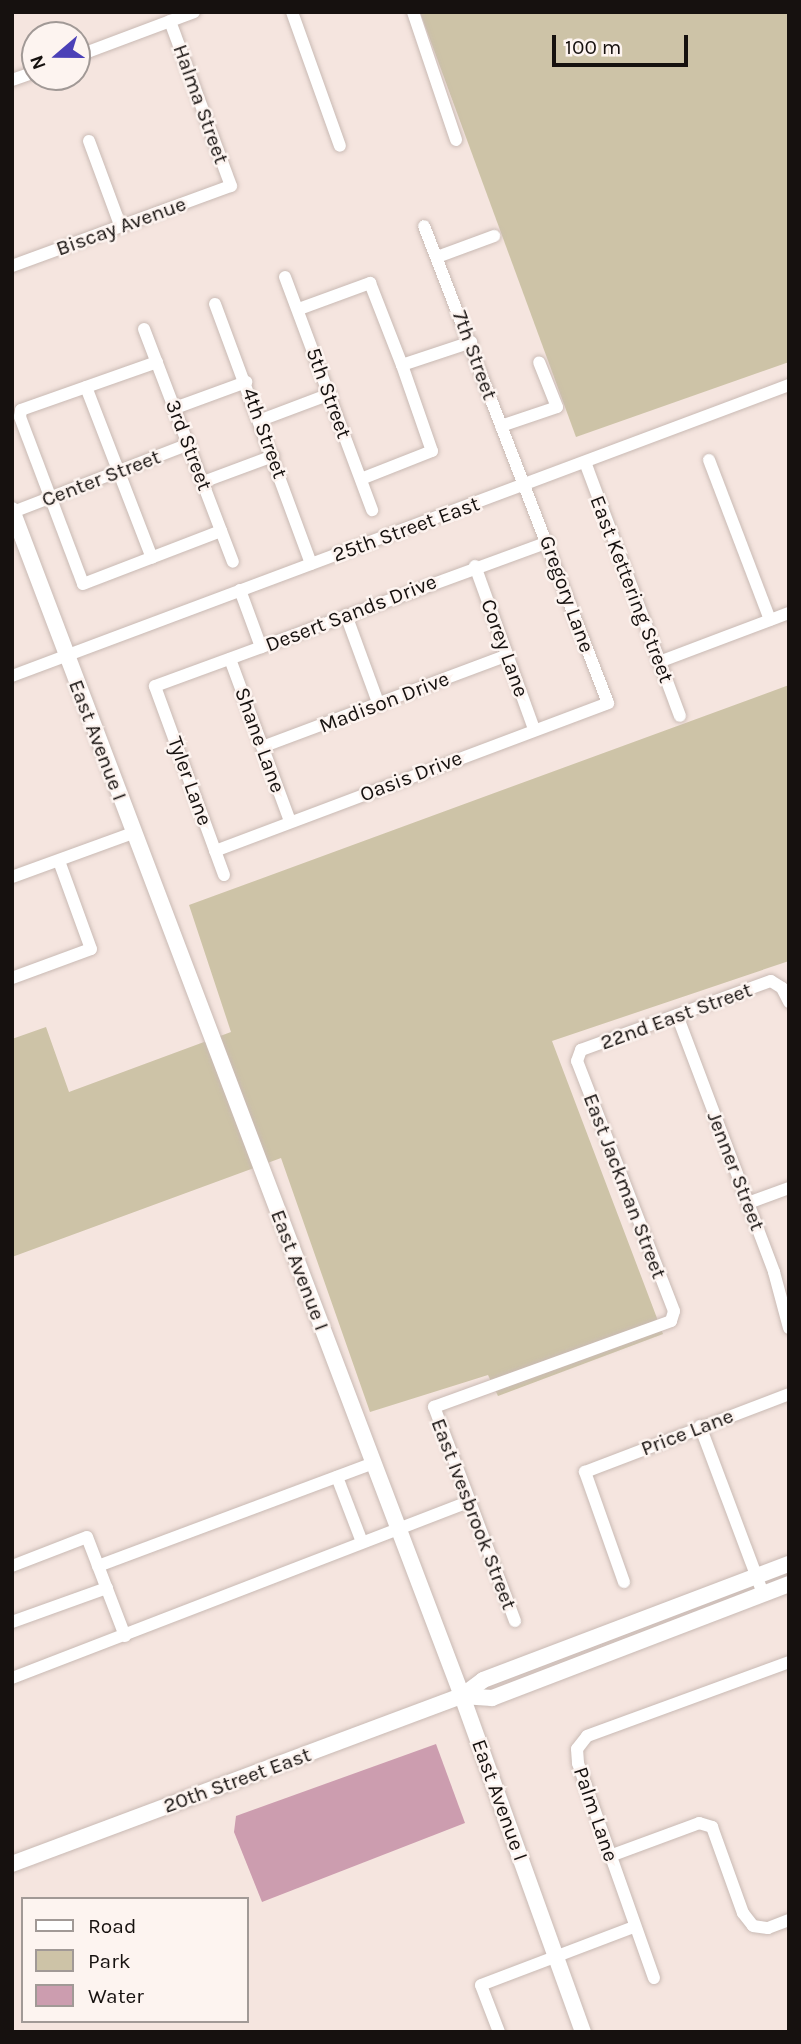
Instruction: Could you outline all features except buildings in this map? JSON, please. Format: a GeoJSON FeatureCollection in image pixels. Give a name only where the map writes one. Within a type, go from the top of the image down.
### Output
{"type":"FeatureCollection","features":[{"type":"Feature","properties":{"kind":"main road","name":"East Avenue I"},"geometry":{"type":"LineString","coordinates":[[13,511],[66,657],[462,1696],[583,2032]]}},
{"type":"Feature","properties":{"kind":"main road","name":"20th Street East"},"geometry":{"type":"LineString","coordinates":[[12,1864],[462,1696],[483,1680],[789,1564]]}},
{"type":"Feature","properties":{"kind":"main road","name":"20th Street East"},"geometry":{"type":"LineString","coordinates":[[462,1696],[492,1698],[789,1584]]}},
{"type":"Feature","properties":{"kind":"street"},"geometry":{"type":"LineString","coordinates":[[91,51],[194,12]]}},
{"type":"Feature","properties":{"kind":"street"},"geometry":{"type":"LineString","coordinates":[[292,12],[340,146]]}},
{"type":"Feature","properties":{"kind":"street"},"geometry":{"type":"LineString","coordinates":[[412,12],[456,139]]}},
{"type":"Feature","properties":{"kind":"street","name":"Halma Street"},"geometry":{"type":"LineString","coordinates":[[170,21],[231,186]]}},
{"type":"Feature","properties":{"kind":"street"},"geometry":{"type":"LineString","coordinates":[[89,141],[120,225]]}},
{"type":"Feature","properties":{"kind":"street","name":"Biscay Avenue"},"geometry":{"type":"LineString","coordinates":[[12,266],[231,186]]}},
{"type":"Feature","properties":{"kind":"street","name":"7th Street"},"geometry":{"type":"LineString","coordinates":[[424,226],[526,485]]}},
{"type":"Feature","properties":{"kind":"street"},"geometry":{"type":"LineString","coordinates":[[437,257],[494,236]]}},
{"type":"Feature","properties":{"kind":"street","name":"5th Street"},"geometry":{"type":"LineString","coordinates":[[285,277],[372,510]]}},
{"type":"Feature","properties":{"kind":"street"},"geometry":{"type":"LineString","coordinates":[[299,310],[370,283],[402,365],[432,451],[361,478]]}},
{"type":"Feature","properties":{"kind":"street","name":"4th Street"},"geometry":{"type":"LineString","coordinates":[[215,304],[261,421],[312,564]]}},
{"type":"Feature","properties":{"kind":"street","name":"3rd Street"},"geometry":{"type":"LineString","coordinates":[[144,329],[233,562]]}},
{"type":"Feature","properties":{"kind":"street"},"geometry":{"type":"LineString","coordinates":[[402,365],[471,342]]}},
{"type":"Feature","properties":{"kind":"street"},"geometry":{"type":"LineString","coordinates":[[157,362],[21,410],[20,418],[83,584],[222,531]]}},
{"type":"Feature","properties":{"kind":"street"},"geometry":{"type":"LineString","coordinates":[[502,426],[557,407],[538,362]]}},
{"type":"Feature","properties":{"kind":"street"},"geometry":{"type":"LineString","coordinates":[[175,408],[246,382]]}},
{"type":"Feature","properties":{"kind":"street","name":"25th Street East"},"geometry":{"type":"LineString","coordinates":[[18,674],[789,386]]}},
{"type":"Feature","properties":{"kind":"street"},"geometry":{"type":"LineString","coordinates":[[86,387],[152,558]]}},
{"type":"Feature","properties":{"kind":"street"},"geometry":{"type":"LineString","coordinates":[[261,421],[330,394]]}},
{"type":"Feature","properties":{"kind":"street","name":"Center Street"},"geometry":{"type":"LineString","coordinates":[[13,511],[189,444]]}},
{"type":"Feature","properties":{"kind":"street"},"geometry":{"type":"LineString","coordinates":[[203,482],[273,456]]}},
{"type":"Feature","properties":{"kind":"street"},"geometry":{"type":"LineString","coordinates":[[709,460],[770,620]]}},
{"type":"Feature","properties":{"kind":"street","name":"East Kettering Street"},"geometry":{"type":"LineString","coordinates":[[585,462],[680,716]]}},
{"type":"Feature","properties":{"kind":"street","name":"Gregory Lane"},"geometry":{"type":"LineString","coordinates":[[526,485],[607,703]]}},
{"type":"Feature","properties":{"kind":"street","name":"Desert Sands Drive"},"geometry":{"type":"LineString","coordinates":[[155,686],[475,566],[548,542]]}},
{"type":"Feature","properties":{"kind":"street","name":"Corey Lane"},"geometry":{"type":"LineString","coordinates":[[475,566],[534,729]]}},
{"type":"Feature","properties":{"kind":"street"},"geometry":{"type":"LineString","coordinates":[[244,589],[265,645]]}},
{"type":"Feature","properties":{"kind":"street"},"geometry":{"type":"LineString","coordinates":[[659,662],[789,613]]}},
{"type":"Feature","properties":{"kind":"street"},"geometry":{"type":"LineString","coordinates":[[345,615],[379,705]]}},
{"type":"Feature","properties":{"kind":"street","name":"Madison Drive"},"geometry":{"type":"LineString","coordinates":[[262,747],[506,656]]}},
{"type":"Feature","properties":{"kind":"street","name":"Shane Lane"},"geometry":{"type":"LineString","coordinates":[[230,659],[290,821]]}},
{"type":"Feature","properties":{"kind":"street","name":"Tyler Lane"},"geometry":{"type":"LineString","coordinates":[[155,686],[224,875]]}},
{"type":"Feature","properties":{"kind":"street","name":"Oasis Drive"},"geometry":{"type":"LineString","coordinates":[[215,850],[607,703]]}},
{"type":"Feature","properties":{"kind":"street"},"geometry":{"type":"LineString","coordinates":[[12,877],[133,833]]}},
{"type":"Feature","properties":{"kind":"street"},"geometry":{"type":"LineString","coordinates":[[12,978],[91,949],[59,861]]}},
{"type":"Feature","properties":{"kind":"street","name":"22nd East Street"},"geometry":{"type":"LineString","coordinates":[[581,1051],[771,981],[782,988],[789,1002]]}},
{"type":"Feature","properties":{"kind":"street","name":"Jenner Street"},"geometry":{"type":"LineString","coordinates":[[677,1015],[748,1203],[789,1328]]}},
{"type":"Feature","properties":{"kind":"street","name":"East Jackman Street"},"geometry":{"type":"LineString","coordinates":[[434,1407],[671,1321],[674,1311],[577,1061],[581,1051]]}},
{"type":"Feature","properties":{"kind":"street"},"geometry":{"type":"LineString","coordinates":[[748,1203],[789,1188]]}},
{"type":"Feature","properties":{"kind":"street","name":"Price Lane"},"geometry":{"type":"LineString","coordinates":[[624,1582],[585,1472],[789,1394]]}},
{"type":"Feature","properties":{"kind":"street","name":"East Ivesbrook Street"},"geometry":{"type":"LineString","coordinates":[[434,1407],[515,1620]]}},
{"type":"Feature","properties":{"kind":"street"},"geometry":{"type":"LineString","coordinates":[[700,1426],[764,1594]]}},
{"type":"Feature","properties":{"kind":"street"},"geometry":{"type":"LineString","coordinates":[[98,1566],[374,1463]]}},
{"type":"Feature","properties":{"kind":"street"},"geometry":{"type":"LineString","coordinates":[[337,1477],[362,1542]]}},
{"type":"Feature","properties":{"kind":"street"},"geometry":{"type":"LineString","coordinates":[[12,1678],[469,1502]]}},
{"type":"Feature","properties":{"kind":"street"},"geometry":{"type":"LineString","coordinates":[[12,1566],[87,1537],[125,1636]]}},
{"type":"Feature","properties":{"kind":"street"},"geometry":{"type":"LineString","coordinates":[[12,1622],[107,1588]]}},
{"type":"Feature","properties":{"kind":"street","name":"Palm Lane"},"geometry":{"type":"LineString","coordinates":[[654,1978],[578,1763],[577,1749],[587,1737],[789,1663]]}},
{"type":"Feature","properties":{"kind":"street"},"geometry":{"type":"LineString","coordinates":[[610,1856],[699,1824],[712,1828],[743,1913],[753,1926],[768,1928],[789,1920]]}},
{"type":"Feature","properties":{"kind":"street"},"geometry":{"type":"LineString","coordinates":[[499,2032],[481,1985],[634,1927]]}},
{"type":"Feature","properties":{"kind":"green space"},"geometry":{"type":"Polygon","coordinates":[[[420,12],[789,12],[789,362],[576,437],[420,12]]]}},
{"type":"Feature","properties":{"kind":"green space"},"geometry":{"type":"Polygon","coordinates":[[[789,685],[789,961],[552,1041],[663,1334],[498,1396],[488,1375],[370,1412],[281,1158],[12,1257],[12,1039],[46,1027],[69,1092],[231,1032],[189,905],[789,685]]]}},
{"type":"Feature","properties":{"kind":"water"},"geometry":{"type":"Polygon","coordinates":[[[436,1744],[465,1823],[262,1902],[234,1832],[236,1816],[436,1744]]]}}]}
